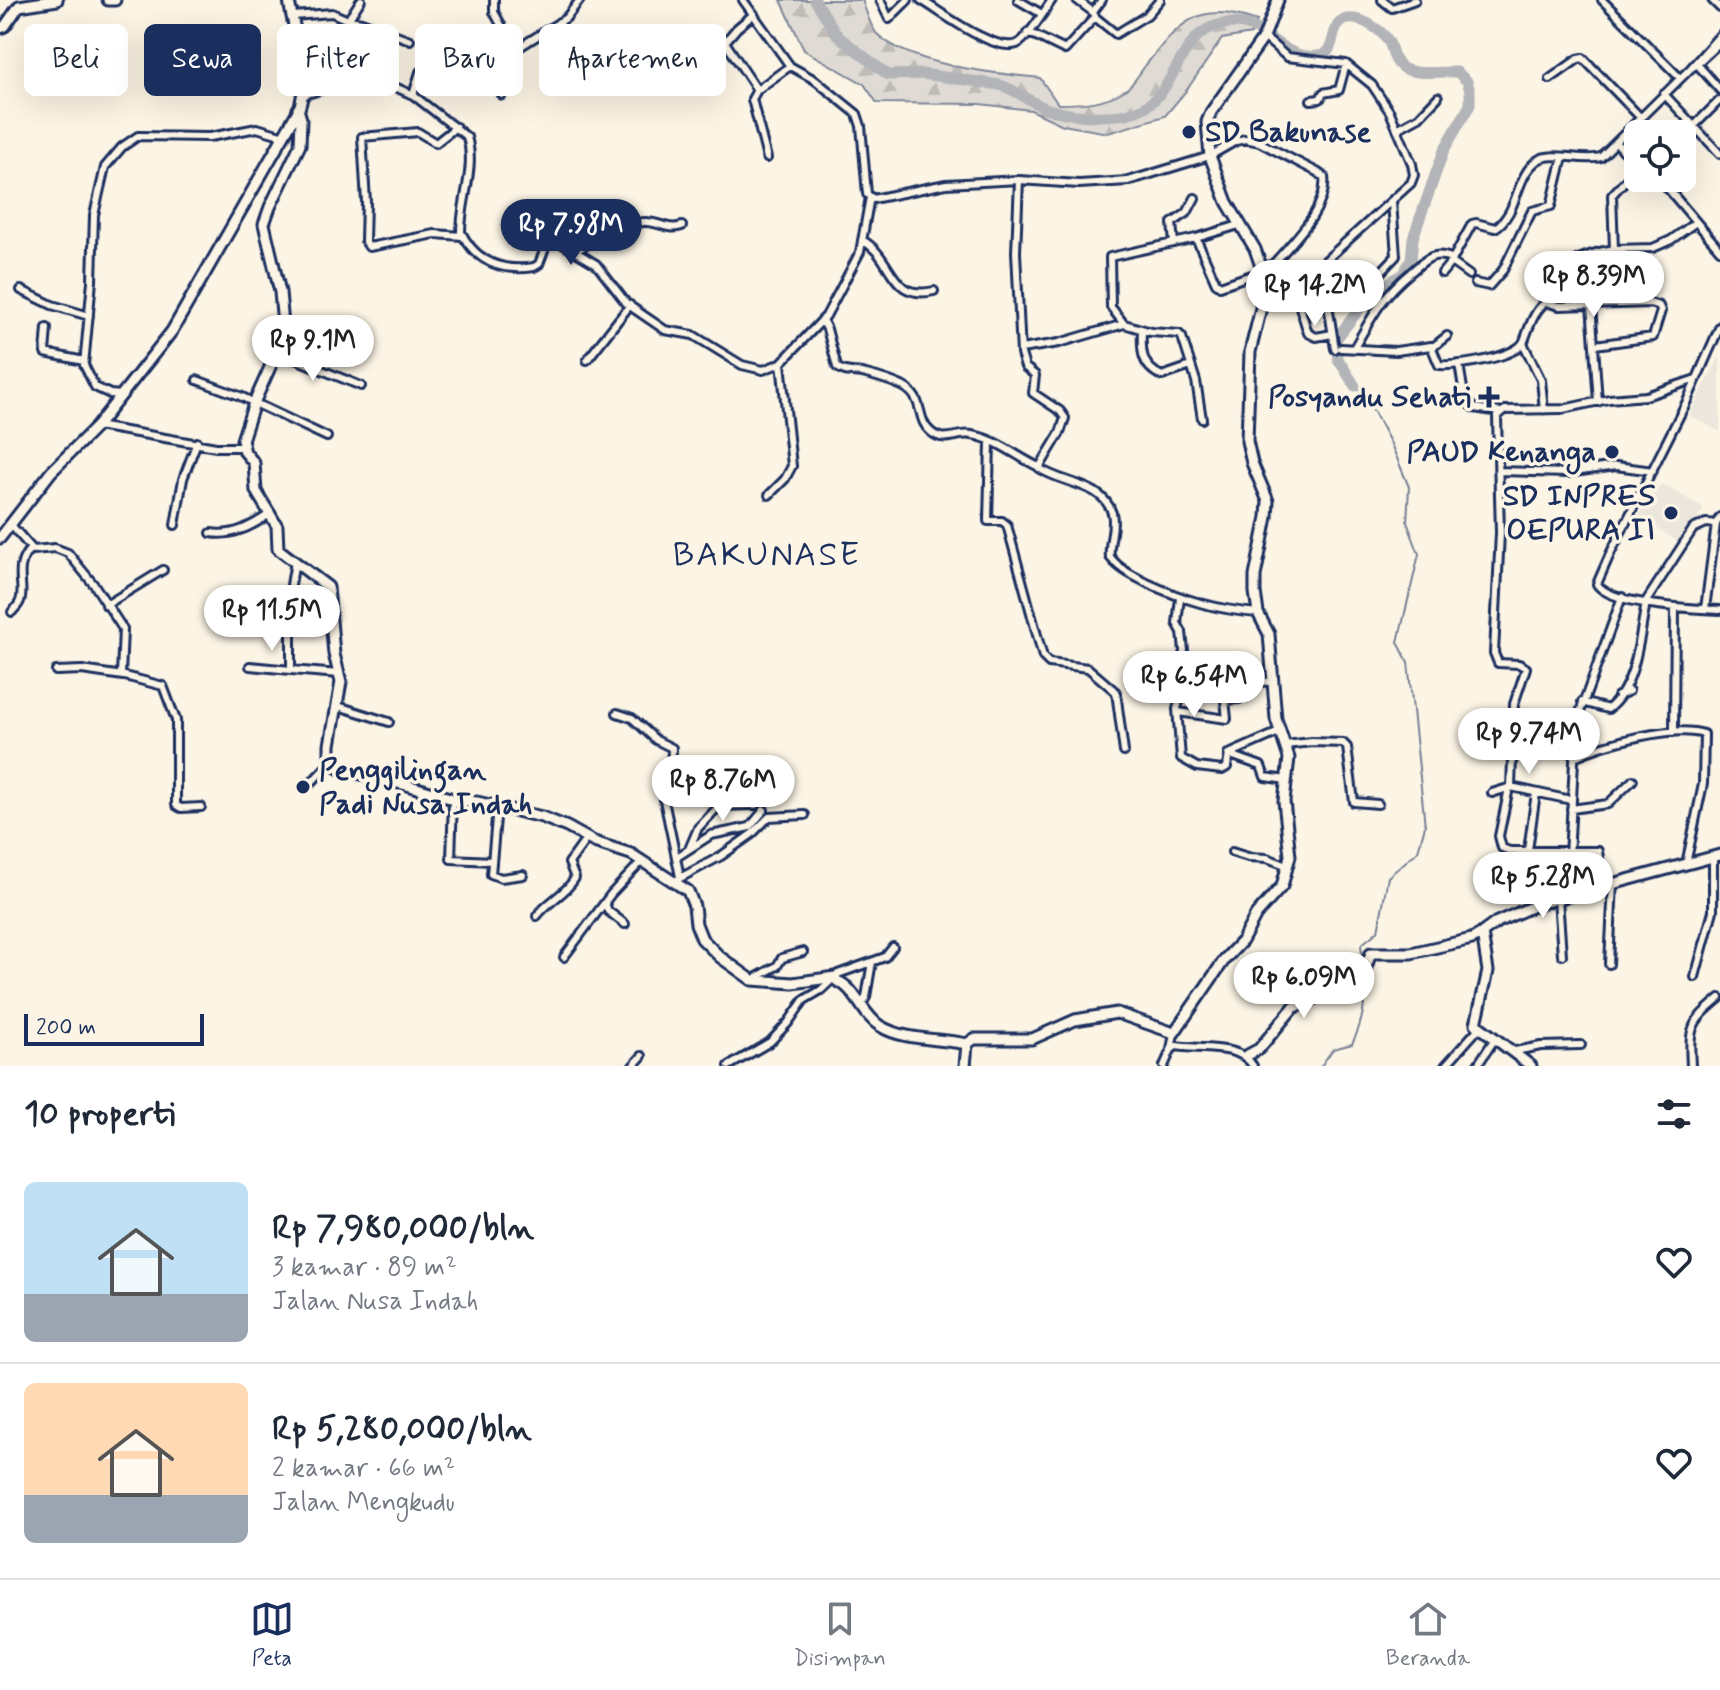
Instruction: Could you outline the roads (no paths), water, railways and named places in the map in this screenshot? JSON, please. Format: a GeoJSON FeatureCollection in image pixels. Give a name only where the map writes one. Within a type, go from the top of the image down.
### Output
{"type":"FeatureCollection","features":[{"type":"Feature","properties":{"kind":"street"},"geometry":{"type":"LineString","coordinates":[[0,28],[19,6],[57,0]]}},
{"type":"Feature","properties":{"kind":"street"},"geometry":{"type":"LineString","coordinates":[[108,0],[115,0]]}},
{"type":"Feature","properties":{"kind":"street"},"geometry":{"type":"LineString","coordinates":[[289,0],[295,24]]}},
{"type":"Feature","properties":{"kind":"street"},"geometry":{"type":"LineString","coordinates":[[348,20],[361,0]]}},
{"type":"Feature","properties":{"kind":"street"},"geometry":{"type":"LineString","coordinates":[[494,0],[494,12],[501,24]]}},
{"type":"Feature","properties":{"kind":"street"},"geometry":{"type":"LineString","coordinates":[[523,44],[569,16],[580,0]]}},
{"type":"Feature","properties":{"kind":"street"},"geometry":{"type":"LineString","coordinates":[[399,89],[413,95],[467,137],[470,148],[468,183],[461,228],[462,236],[476,254],[495,266],[534,267],[539,264],[547,243],[553,240],[596,264],[630,305],[664,330],[686,333],[750,369],[763,370],[781,363],[822,320],[860,252],[870,197],[857,114],[815,80],[790,66],[743,0]]}},
{"type":"Feature","properties":{"kind":"street"},"geometry":{"type":"LineString","coordinates":[[880,0],[889,19],[908,0]]}},
{"type":"Feature","properties":{"kind":"street"},"geometry":{"type":"LineString","coordinates":[[921,0],[963,26],[1000,43],[1016,44],[1052,0]]}},
{"type":"Feature","properties":{"kind":"street"},"geometry":{"type":"LineString","coordinates":[[1018,0],[1042,14]]}},
{"type":"Feature","properties":{"kind":"street"},"geometry":{"type":"LineString","coordinates":[[1077,0],[1116,34],[1147,15],[1160,0]]}},
{"type":"Feature","properties":{"kind":"street"},"geometry":{"type":"LineString","coordinates":[[1028,32],[1063,51],[1102,0]]}},
{"type":"Feature","properties":{"kind":"street"},"geometry":{"type":"LineString","coordinates":[[1164,1066],[1174,1033],[1225,959],[1242,941],[1253,920],[1282,886],[1288,866],[1284,801],[1289,758],[1276,719],[1269,634],[1258,613],[1255,576],[1268,501],[1249,454],[1247,414],[1250,352],[1261,308],[1264,273],[1255,249],[1227,202],[1210,156],[1208,118],[1264,37],[1278,0]]}},
{"type":"Feature","properties":{"kind":"street"},"geometry":{"type":"LineString","coordinates":[[1382,0],[1392,8],[1415,0]]}},
{"type":"Feature","properties":{"kind":"street"},"geometry":{"type":"LineString","coordinates":[[1602,0],[1680,78]]}},
{"type":"Feature","properties":{"kind":"street"},"geometry":{"type":"LineString","coordinates":[[1712,0],[1720,8]]}},
{"type":"Feature","properties":{"kind":"street"},"geometry":{"type":"LineString","coordinates":[[293,16],[332,13],[410,40]]}},
{"type":"Feature","properties":{"kind":"street"},"geometry":{"type":"LineString","coordinates":[[754,14],[725,42],[757,90]]}},
{"type":"Feature","properties":{"kind":"street"},"geometry":{"type":"LineString","coordinates":[[1696,63],[1720,35]]}},
{"type":"Feature","properties":{"kind":"street"},"geometry":{"type":"LineString","coordinates":[[1264,37],[1287,57],[1346,64],[1379,93],[1397,129],[1414,175],[1411,183],[1392,202],[1325,261],[1324,283],[1341,299]]}},
{"type":"Feature","properties":{"kind":"street"},"geometry":{"type":"LineString","coordinates":[[1442,273],[1472,224],[1495,228],[1507,218],[1525,177],[1536,161],[1542,158],[1597,158],[1617,143],[1640,117],[1720,42]]}},
{"type":"Feature","properties":{"kind":"street"},"geometry":{"type":"LineString","coordinates":[[1550,79],[1583,58],[1640,117]]}},
{"type":"Feature","properties":{"kind":"street"},"geometry":{"type":"LineString","coordinates":[[1696,63],[1720,90]]}},
{"type":"Feature","properties":{"kind":"street"},"geometry":{"type":"LineString","coordinates":[[1311,100],[1320,99],[1323,93],[1339,90],[1346,64]]}},
{"type":"Feature","properties":{"kind":"street"},"geometry":{"type":"LineString","coordinates":[[767,158],[752,102],[757,90],[790,66]]}},
{"type":"Feature","properties":{"kind":"street"},"geometry":{"type":"LineString","coordinates":[[413,95],[415,88]]}},
{"type":"Feature","properties":{"kind":"street"},"geometry":{"type":"LineString","coordinates":[[1664,94],[1689,120]]}},
{"type":"Feature","properties":{"kind":"street"},"geometry":{"type":"LineString","coordinates":[[0,538],[51,472],[97,426],[178,324],[304,96]]}},
{"type":"Feature","properties":{"kind":"street"},"geometry":{"type":"LineString","coordinates":[[1397,129],[1419,117],[1438,97]]}},
{"type":"Feature","properties":{"kind":"street"},"geometry":{"type":"LineString","coordinates":[[1696,125],[1720,100]]}},
{"type":"Feature","properties":{"kind":"street"},"geometry":{"type":"LineString","coordinates":[[298,109],[301,119],[300,145],[264,224],[284,336],[254,403],[243,435],[243,447],[254,461],[256,491],[277,526],[277,547],[328,585],[334,654],[339,674],[338,706],[330,745],[330,763],[308,786]]}},
{"type":"Feature","properties":{"kind":"street"},"geometry":{"type":"LineString","coordinates":[[456,127],[436,143],[416,132],[362,137],[365,241],[369,247],[428,235],[462,236]]}},
{"type":"Feature","properties":{"kind":"street"},"geometry":{"type":"LineString","coordinates":[[1696,127],[1720,154]]}},
{"type":"Feature","properties":{"kind":"street"},"geometry":{"type":"LineString","coordinates":[[121,395],[95,387],[84,368],[91,239],[104,169],[122,147],[138,136],[201,138],[257,128],[284,136]]}},
{"type":"Feature","properties":{"kind":"street"},"geometry":{"type":"LineString","coordinates":[[870,197],[877,199],[946,184],[1019,180],[1060,184],[1115,183],[1210,156],[1236,141],[1249,140],[1290,157],[1324,177],[1317,212],[1264,273],[1220,286],[1196,238]]}},
{"type":"Feature","properties":{"kind":"street"},"geometry":{"type":"LineString","coordinates":[[1617,143],[1624,151]]}},
{"type":"Feature","properties":{"kind":"street"},"geometry":{"type":"LineString","coordinates":[[1475,283],[1486,287],[1499,275],[1532,211],[1551,206],[1563,157]]}},
{"type":"Feature","properties":{"kind":"street"},"geometry":{"type":"LineString","coordinates":[[1019,180],[1016,252],[1021,349],[1025,367],[1035,375],[1033,393],[1060,411],[1065,418],[1039,467]]}},
{"type":"Feature","properties":{"kind":"street"},"geometry":{"type":"LineString","coordinates":[[1614,249],[1612,195],[1624,183]]}},
{"type":"Feature","properties":{"kind":"street"},"geometry":{"type":"LineString","coordinates":[[1671,192],[1720,250]]}},
{"type":"Feature","properties":{"kind":"street"},"geometry":{"type":"LineString","coordinates":[[1174,243],[1172,223],[1187,213],[1195,198]]}},
{"type":"Feature","properties":{"kind":"street"},"geometry":{"type":"LineString","coordinates":[[1392,202],[1396,256],[1385,270],[1328,305],[1332,334],[1338,349],[1379,352],[1433,347],[1447,336]]}},
{"type":"Feature","properties":{"kind":"street"},"geometry":{"type":"LineString","coordinates":[[574,252],[627,225],[646,222],[669,228],[682,226]]}},
{"type":"Feature","properties":{"kind":"street"},"geometry":{"type":"LineString","coordinates":[[1546,302],[1546,288],[1551,278],[1588,255],[1614,249],[1653,248],[1671,240],[1696,222]]}},
{"type":"Feature","properties":{"kind":"street"},"geometry":{"type":"LineString","coordinates":[[1202,419],[1181,335],[1142,330],[1124,324],[1111,307],[1110,258],[1239,225]]}},
{"type":"Feature","properties":{"kind":"street"},"geometry":{"type":"LineString","coordinates":[[862,240],[878,251],[904,290],[916,294],[934,291]]}},
{"type":"Feature","properties":{"kind":"street"},"geometry":{"type":"LineString","coordinates":[[1354,348],[1366,322],[1402,278],[1431,256],[1438,254],[1452,261],[1469,275]]}},
{"type":"Feature","properties":{"kind":"street"},"geometry":{"type":"LineString","coordinates":[[1272,264],[1292,276],[1291,289],[1308,333],[1316,337],[1332,334]]}},
{"type":"Feature","properties":{"kind":"street"},"geometry":{"type":"LineString","coordinates":[[21,290],[52,305],[89,316]]}},
{"type":"Feature","properties":{"kind":"street"},"geometry":{"type":"LineString","coordinates":[[1546,302],[1559,306],[1654,303],[1659,306],[1661,311],[1653,337],[1595,345]]}},
{"type":"Feature","properties":{"kind":"street"},"geometry":{"type":"LineString","coordinates":[[1433,347],[1439,365],[1503,356],[1523,343],[1526,330],[1540,306],[1546,302]]}},
{"type":"Feature","properties":{"kind":"street"},"geometry":{"type":"LineString","coordinates":[[1591,304],[1598,402]]}},
{"type":"Feature","properties":{"kind":"street"},"geometry":{"type":"LineString","coordinates":[[587,360],[630,305]]}},
{"type":"Feature","properties":{"kind":"street"},"geometry":{"type":"LineString","coordinates":[[822,320],[837,367],[841,371],[869,374],[907,389],[920,403],[925,425],[931,433],[946,439],[970,435],[1001,445],[1042,471],[1101,496],[1113,514],[1109,549],[1111,559],[1127,572],[1180,598],[1226,611],[1258,613]]}},
{"type":"Feature","properties":{"kind":"street"},"geometry":{"type":"LineString","coordinates":[[1021,349],[1059,343],[1124,324]]}},
{"type":"Feature","properties":{"kind":"street"},"geometry":{"type":"LineString","coordinates":[[1720,326],[1598,581],[1600,590],[1645,603],[1720,610]]}},
{"type":"Feature","properties":{"kind":"street"},"geometry":{"type":"LineString","coordinates":[[47,328],[45,353],[84,361]]}},
{"type":"Feature","properties":{"kind":"street"},"geometry":{"type":"LineString","coordinates":[[1142,330],[1142,356],[1154,372],[1162,376],[1191,366]]}},
{"type":"Feature","properties":{"kind":"street"},"geometry":{"type":"LineString","coordinates":[[1523,343],[1541,380],[1544,410]]}},
{"type":"Feature","properties":{"kind":"street"},"geometry":{"type":"LineString","coordinates":[[278,352],[361,386]]}},
{"type":"Feature","properties":{"kind":"street"},"geometry":{"type":"LineString","coordinates":[[769,495],[785,479],[792,466],[781,363]]}},
{"type":"Feature","properties":{"kind":"street"},"geometry":{"type":"LineString","coordinates":[[1459,364],[1465,401],[1474,408],[1500,412],[1570,408],[1653,395],[1696,379]]}},
{"type":"Feature","properties":{"kind":"street"},"geometry":{"type":"LineString","coordinates":[[197,380],[327,437]]}},
{"type":"Feature","properties":{"kind":"street"},"geometry":{"type":"LineString","coordinates":[[1500,412],[1497,422],[1500,471],[1494,653],[1498,663],[1523,664],[1526,668],[1514,704],[1510,788],[1500,824],[1500,845],[1510,851],[1598,851],[1608,884],[1609,964]]}},
{"type":"Feature","properties":{"kind":"street"},"geometry":{"type":"LineString","coordinates":[[97,426],[216,447],[243,447]]}},
{"type":"Feature","properties":{"kind":"street"},"geometry":{"type":"LineString","coordinates":[[175,525],[183,479],[197,442]]}},
{"type":"Feature","properties":{"kind":"street"},"geometry":{"type":"LineString","coordinates":[[990,443],[988,521],[1002,521],[1007,525],[1043,657],[1049,663],[1088,668],[1116,692],[1124,752]]}},
{"type":"Feature","properties":{"kind":"street"},"geometry":{"type":"LineString","coordinates":[[1500,471],[1567,473],[1616,466],[1653,471]]}},
{"type":"Feature","properties":{"kind":"street"},"geometry":{"type":"LineString","coordinates":[[211,533],[246,528],[271,513]]}},
{"type":"Feature","properties":{"kind":"street"},"geometry":{"type":"LineString","coordinates":[[1582,702],[1608,709],[1618,696],[1638,650],[1645,603],[1693,529],[1718,520],[1705,609]]}},
{"type":"Feature","properties":{"kind":"street"},"geometry":{"type":"LineString","coordinates":[[11,525],[31,548],[39,551],[55,548],[70,555],[123,629],[123,676]]}},
{"type":"Feature","properties":{"kind":"street"},"geometry":{"type":"LineString","coordinates":[[12,612],[21,599],[20,572],[25,554],[31,548]]}},
{"type":"Feature","properties":{"kind":"street"},"geometry":{"type":"LineString","coordinates":[[291,670],[291,585],[295,561]]}},
{"type":"Feature","properties":{"kind":"street"},"geometry":{"type":"LineString","coordinates":[[106,605],[163,570]]}},
{"type":"Feature","properties":{"kind":"street"},"geometry":{"type":"LineString","coordinates":[[1562,955],[1562,897],[1570,849],[1576,723],[1622,597]]}},
{"type":"Feature","properties":{"kind":"street"},"geometry":{"type":"LineString","coordinates":[[1180,598],[1176,621],[1183,640],[1181,674],[1184,684],[1178,712],[1181,758],[1197,767],[1222,770],[1227,767],[1228,754]]}},
{"type":"Feature","properties":{"kind":"street"},"geometry":{"type":"LineString","coordinates":[[1674,732],[1675,608]]}},
{"type":"Feature","properties":{"kind":"street"},"geometry":{"type":"LineString","coordinates":[[250,666],[339,674]]}},
{"type":"Feature","properties":{"kind":"street"},"geometry":{"type":"LineString","coordinates":[[56,671],[82,670],[163,686],[176,720],[176,806],[201,807]]}},
{"type":"Feature","properties":{"kind":"street"},"geometry":{"type":"LineString","coordinates":[[1226,690],[1232,683],[1241,681],[1274,682]]}},
{"type":"Feature","properties":{"kind":"street"},"geometry":{"type":"LineString","coordinates":[[1178,712],[1227,719],[1225,700],[1239,699],[1241,681]]}},
{"type":"Feature","properties":{"kind":"street"},"geometry":{"type":"LineString","coordinates":[[1618,696],[1629,691]]}},
{"type":"Feature","properties":{"kind":"street"},"geometry":{"type":"LineString","coordinates":[[338,706],[389,722]]}},
{"type":"Feature","properties":{"kind":"street"},"geometry":{"type":"LineString","coordinates":[[617,713],[632,718],[656,740],[672,748],[671,772],[665,786],[664,800],[677,857],[677,879]]}},
{"type":"Feature","properties":{"kind":"street"},"geometry":{"type":"LineString","coordinates":[[1228,754],[1279,732]]}},
{"type":"Feature","properties":{"kind":"street"},"geometry":{"type":"LineString","coordinates":[[1574,757],[1619,742],[1674,732],[1699,732],[1704,736],[1703,784],[1686,864]]}},
{"type":"Feature","properties":{"kind":"street"},"geometry":{"type":"LineString","coordinates":[[1285,745],[1343,743],[1347,747],[1353,800],[1356,803],[1378,804]]}},
{"type":"Feature","properties":{"kind":"street"},"geometry":{"type":"LineString","coordinates":[[1228,754],[1261,766],[1265,777],[1287,780]]}},
{"type":"Feature","properties":{"kind":"street"},"geometry":{"type":"LineString","coordinates":[[330,763],[340,769],[453,799],[542,817],[631,854],[677,879],[688,891],[702,939],[720,957],[752,980],[793,983],[835,977]]}},
{"type":"Feature","properties":{"kind":"street"},"geometry":{"type":"LineString","coordinates":[[1492,793],[1510,788],[1571,804],[1608,804],[1633,780]]}},
{"type":"Feature","properties":{"kind":"street"},"geometry":{"type":"LineString","coordinates":[[1528,850],[1536,793]]}},
{"type":"Feature","properties":{"kind":"street"},"geometry":{"type":"LineString","coordinates":[[453,799],[451,859],[492,861]]}},
{"type":"Feature","properties":{"kind":"street"},"geometry":{"type":"LineString","coordinates":[[689,849],[698,828],[719,806],[755,805]]}},
{"type":"Feature","properties":{"kind":"street"},"geometry":{"type":"LineString","coordinates":[[497,807],[493,876],[506,878],[523,875]]}},
{"type":"Feature","properties":{"kind":"street"},"geometry":{"type":"LineString","coordinates":[[677,857],[711,835],[750,827],[764,810]]}},
{"type":"Feature","properties":{"kind":"street"},"geometry":{"type":"LineString","coordinates":[[677,879],[721,856],[752,834],[769,817],[805,815]]}},
{"type":"Feature","properties":{"kind":"street"},"geometry":{"type":"LineString","coordinates":[[537,916],[572,883],[575,878],[569,863],[587,838]]}},
{"type":"Feature","properties":{"kind":"street"},"geometry":{"type":"LineString","coordinates":[[1234,852],[1269,858],[1288,866]]}},
{"type":"Feature","properties":{"kind":"street"},"geometry":{"type":"LineString","coordinates":[[1246,1056],[1259,1049],[1293,1008],[1335,989],[1361,970],[1373,952],[1411,953],[1472,939],[1523,910],[1608,884],[1716,857],[1713,911],[1695,977]]}},
{"type":"Feature","properties":{"kind":"street"},"geometry":{"type":"LineString","coordinates":[[564,957],[642,861]]}},
{"type":"Feature","properties":{"kind":"street"},"geometry":{"type":"LineString","coordinates":[[605,903],[608,911],[625,924]]}},
{"type":"Feature","properties":{"kind":"street"},"geometry":{"type":"LineString","coordinates":[[1482,933],[1488,971],[1477,1017],[1479,1028],[1515,1051],[1531,1066]]}},
{"type":"Feature","properties":{"kind":"street"},"geometry":{"type":"LineString","coordinates":[[729,1066],[770,1042],[804,1000],[838,974],[889,954],[893,947]]}},
{"type":"Feature","properties":{"kind":"street"},"geometry":{"type":"LineString","coordinates":[[752,980],[777,966],[782,958],[803,952]]}},
{"type":"Feature","properties":{"kind":"street"},"geometry":{"type":"LineString","coordinates":[[861,1006],[866,997],[872,962]]}},
{"type":"Feature","properties":{"kind":"street"},"geometry":{"type":"LineString","coordinates":[[835,977],[846,984],[880,1026],[897,1033],[967,1044],[974,1039],[1032,1039],[1075,1020],[1110,1012],[1174,1033]]}},
{"type":"Feature","properties":{"kind":"street"},"geometry":{"type":"LineString","coordinates":[[1691,1066],[1692,1025],[1720,998]]}},
{"type":"Feature","properties":{"kind":"street"},"geometry":{"type":"LineString","coordinates":[[1445,1066],[1479,1028]]}},
{"type":"Feature","properties":{"kind":"street"},"geometry":{"type":"LineString","coordinates":[[1477,1066],[1494,1040]]}},
{"type":"Feature","properties":{"kind":"street"},"geometry":{"type":"LineString","coordinates":[[965,1066],[967,1044]]}},
{"type":"Feature","properties":{"kind":"street"},"geometry":{"type":"LineString","coordinates":[[1515,1051],[1541,1046],[1581,1045]]}},
{"type":"Feature","properties":{"kind":"street"},"geometry":{"type":"LineString","coordinates":[[1171,1050],[1176,1046],[1233,1052],[1246,1056],[1253,1066]]}},
{"type":"Feature","properties":{"kind":"street"},"geometry":{"type":"LineString","coordinates":[[633,1066],[642,1056]]}},
{"type":"Feature","properties":{"kind":"waterway"},"geometry":{"type":"LineString","coordinates":[[815,0],[838,36],[888,75],[923,74],[1000,85],[1048,109],[1076,115],[1114,116],[1145,107],[1167,84],[1182,57],[1201,33],[1215,26],[1233,23],[1245,24],[1286,49],[1309,56],[1327,52],[1340,22],[1359,20],[1383,34],[1395,60],[1403,68],[1422,73],[1457,72],[1467,81],[1470,105],[1444,150],[1413,238],[1411,260],[1403,274],[1372,293],[1336,339],[1338,359],[1355,386]]}},
{"type":"Feature","properties":{"kind":"waterway"},"geometry":{"type":"LineString","coordinates":[[1355,386],[1367,399],[1409,487],[1407,522],[1419,554],[1398,642],[1408,662],[1425,826],[1418,851],[1388,877],[1378,931],[1361,945],[1363,962]]}},
{"type":"Feature","properties":{"kind":"waterway"},"geometry":{"type":"LineString","coordinates":[[1321,1066],[1333,1049],[1352,1044],[1363,1009],[1364,973]]}},
{"type":"Feature","properties":{"kind":"place","name":"SD Bakunase"},"geometry":{"type":"Point","coordinates":[1189,132]}},
{"type":"Feature","properties":{"kind":"place","name":"Posyandu Sehati"},"geometry":{"type":"Point","coordinates":[1489,397]}},
{"type":"Feature","properties":{"kind":"place","name":"PAUD Kenanga"},"geometry":{"type":"Point","coordinates":[1612,452]}},
{"type":"Feature","properties":{"kind":"place","name":"SD INPRES OEPURA II"},"geometry":{"type":"Point","coordinates":[1671,513]}},
{"type":"Feature","properties":{"kind":"place","name":"Penggilingan Padi Nusa Indah"},"geometry":{"type":"Point","coordinates":[303,787]}},
{"type":"Feature","properties":{"kind":"district","name":"BAKUNASE"},"geometry":{"type":"Point","coordinates":[767,555]}}]}
